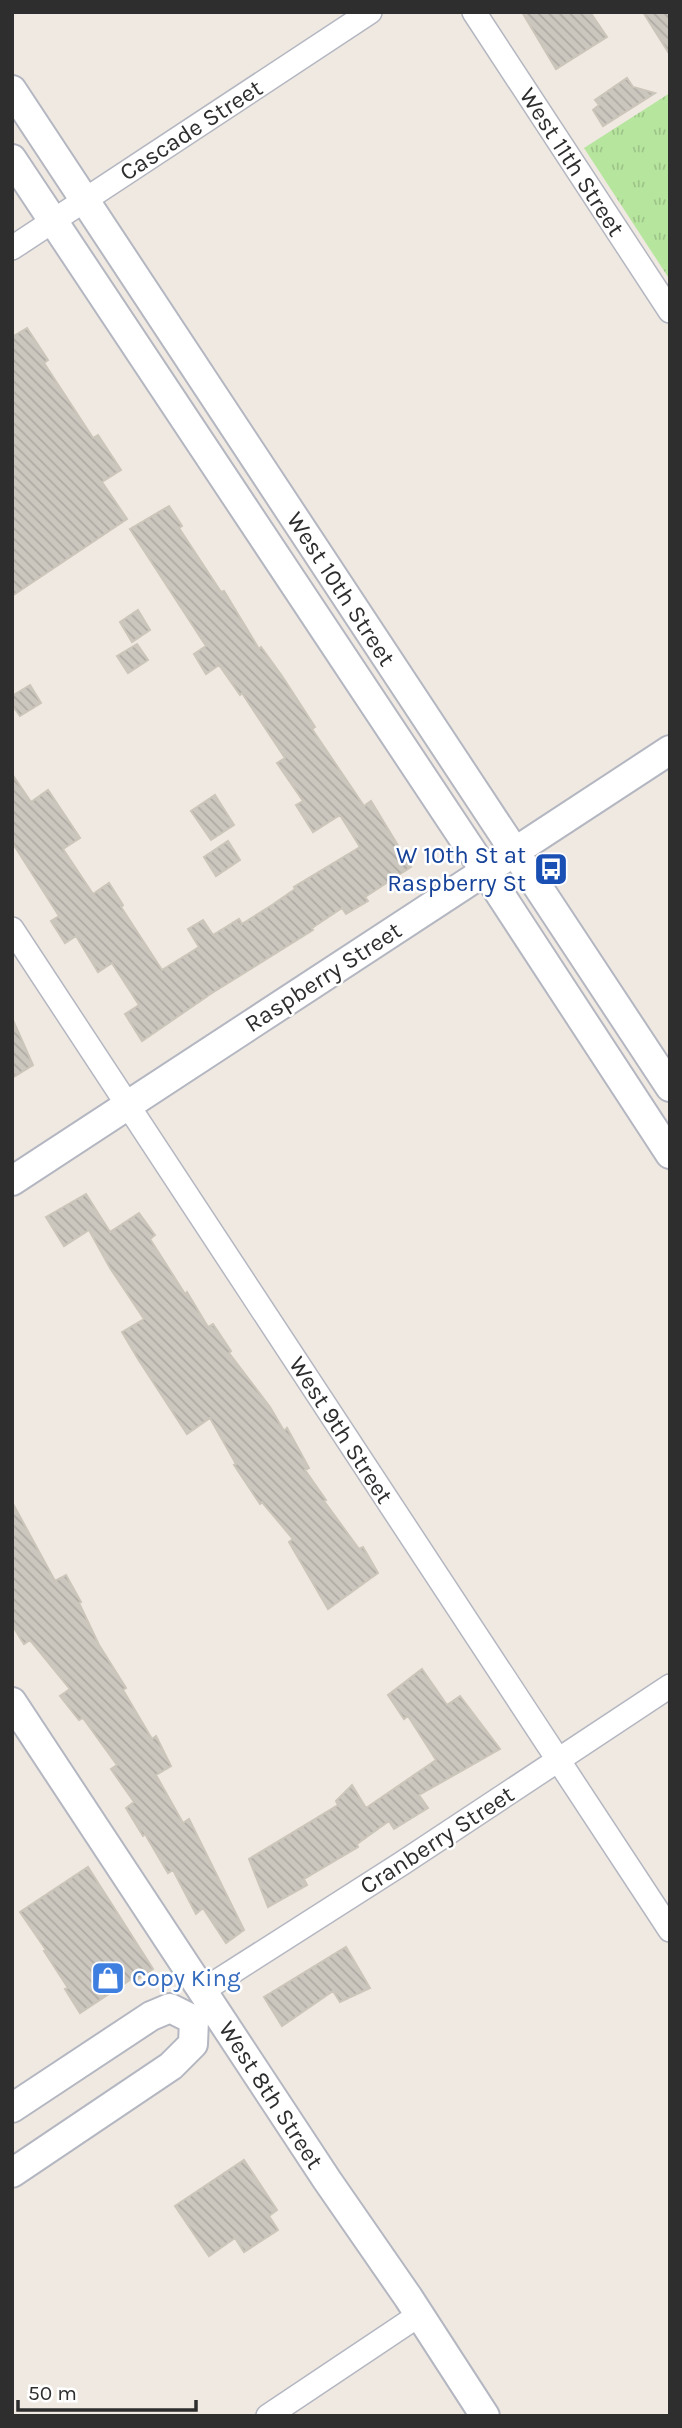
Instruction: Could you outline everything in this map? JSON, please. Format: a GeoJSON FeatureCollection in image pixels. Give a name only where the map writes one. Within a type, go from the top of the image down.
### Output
{"type":"FeatureCollection","features":[{"type":"Feature","properties":{"kind":"street","name":"Cascade Street"},"geometry":{"type":"LineString","coordinates":[[12,247],[370,12]]}},
{"type":"Feature","properties":{"kind":"street","name":"West 11th Street"},"geometry":{"type":"LineString","coordinates":[[474,12],[670,311]]}},
{"type":"Feature","properties":{"kind":"street","name":"West 10th Street"},"geometry":{"type":"LineString","coordinates":[[12,90],[670,1087]]}},
{"type":"Feature","properties":{"kind":"street","name":"West 10th Street"},"geometry":{"type":"LineString","coordinates":[[12,159],[670,1154]]}},
{"type":"Feature","properties":{"kind":"street"},"geometry":{"type":"LineString","coordinates":[[205,450],[236,430]]}},
{"type":"Feature","properties":{"kind":"street","name":"Raspberry Street"},"geometry":{"type":"LineString","coordinates":[[12,1181],[670,750]]}},
{"type":"Feature","properties":{"kind":"street","name":"West 9th Street"},"geometry":{"type":"LineString","coordinates":[[12,929],[670,1930]]}},
{"type":"Feature","properties":{"kind":"street","name":"Cranberry Street"},"geometry":{"type":"LineString","coordinates":[[204,2007],[558,1760],[670,1686]]}},
{"type":"Feature","properties":{"kind":"street","name":"West 8th Street"},"geometry":{"type":"LineString","coordinates":[[12,1702],[204,2007],[419,2315],[485,2416]]}},
{"type":"Feature","properties":{"kind":"street"},"geometry":{"type":"LineString","coordinates":[[12,2108],[151,2016],[170,2008],[204,2007],[193,2044],[171,2066],[12,2173]]}},
{"type":"Feature","properties":{"kind":"street"},"geometry":{"type":"LineString","coordinates":[[268,2416],[419,2315]]}},
{"type":"Feature","properties":{"kind":"green space"},"geometry":{"type":"Polygon","coordinates":[[[670,93],[670,280],[584,148],[670,93]]]}},
{"type":"Feature","properties":{"kind":"building"},"geometry":{"type":"Polygon","coordinates":[[[522,12],[590,12],[607,37],[556,69],[522,12]]]}},
{"type":"Feature","properties":{"kind":"building"},"geometry":{"type":"Polygon","coordinates":[[[643,12],[670,12],[670,55],[643,12]]]}},
{"type":"Feature","properties":{"kind":"building"},"geometry":{"type":"Polygon","coordinates":[[[627,78],[633,87],[655,93],[603,126],[593,110],[599,105],[595,100],[627,78]]]}},
{"type":"Feature","properties":{"kind":"building"},"geometry":{"type":"Polygon","coordinates":[[[27,328],[48,360],[44,363],[93,438],[98,435],[121,470],[102,482],[127,519],[12,596],[12,337],[27,328]]]}},
{"type":"Feature","properties":{"kind":"building"},"geometry":{"type":"Polygon","coordinates":[[[169,506],[182,526],[179,528],[221,592],[224,591],[259,649],[261,647],[282,676],[315,727],[312,729],[364,806],[371,801],[411,867],[365,897],[368,901],[346,914],[342,908],[312,928],[313,930],[212,993],[142,1041],[125,1014],[139,1005],[112,963],[98,972],[76,936],[65,943],[51,921],[59,916],[12,842],[12,774],[31,802],[48,790],[80,838],[63,849],[93,894],[109,883],[123,905],[121,907],[162,970],[199,947],[188,929],[203,920],[213,935],[239,919],[242,924],[295,889],[294,887],[360,847],[340,815],[313,832],[296,805],[303,801],[277,763],[285,758],[242,693],[240,695],[219,665],[206,674],[194,654],[206,646],[130,529],[169,506]]]}},
{"type":"Feature","properties":{"kind":"building"},"geometry":{"type":"Polygon","coordinates":[[[138,610],[150,630],[132,642],[120,622],[138,610]]]}},
{"type":"Feature","properties":{"kind":"building"},"geometry":{"type":"Polygon","coordinates":[[[137,644],[148,660],[128,673],[117,656],[137,644]]]}},
{"type":"Feature","properties":{"kind":"building"},"geometry":{"type":"Polygon","coordinates":[[[30,685],[41,703],[20,716],[12,705],[12,696],[30,685]]]}},
{"type":"Feature","properties":{"kind":"building"},"geometry":{"type":"Polygon","coordinates":[[[215,795],[234,825],[211,840],[191,811],[215,795]]]}},
{"type":"Feature","properties":{"kind":"building"},"geometry":{"type":"Polygon","coordinates":[[[228,841],[240,860],[216,876],[204,857],[228,841]]]}},
{"type":"Feature","properties":{"kind":"building"},"geometry":{"type":"Polygon","coordinates":[[[12,1018],[33,1065],[12,1078],[12,1018]]]}},
{"type":"Feature","properties":{"kind":"building"},"geometry":{"type":"Polygon","coordinates":[[[86,1194],[110,1232],[139,1213],[155,1235],[150,1239],[185,1294],[187,1292],[208,1327],[213,1324],[231,1351],[229,1353],[270,1407],[284,1431],[287,1428],[309,1468],[305,1470],[326,1500],[324,1501],[359,1549],[363,1547],[378,1573],[328,1609],[289,1542],[293,1539],[262,1502],[260,1504],[234,1465],[236,1464],[210,1418],[187,1434],[138,1359],[122,1332],[144,1319],[110,1268],[89,1230],[64,1246],[46,1217],[86,1194]]]}},
{"type":"Feature","properties":{"kind":"building"},"geometry":{"type":"Polygon","coordinates":[[[12,1502],[55,1581],[66,1575],[99,1645],[126,1688],[123,1690],[152,1739],[156,1736],[171,1766],[156,1775],[183,1823],[189,1819],[244,1930],[226,1943],[203,1908],[196,1914],[173,1870],[168,1873],[145,1834],[143,1836],[126,1808],[134,1802],[111,1769],[117,1765],[83,1718],[79,1720],[60,1696],[70,1689],[30,1640],[24,1644],[12,1625],[12,1502]]]}},
{"type":"Feature","properties":{"kind":"building"},"geometry":{"type":"Polygon","coordinates":[[[422,1669],[447,1705],[460,1696],[500,1749],[419,1795],[428,1808],[394,1829],[389,1821],[357,1844],[358,1847],[304,1879],[307,1885],[268,1907],[249,1859],[338,1805],[336,1801],[352,1785],[366,1808],[436,1760],[408,1716],[404,1719],[388,1695],[422,1669]]]}},
{"type":"Feature","properties":{"kind":"building"},"geometry":{"type":"Polygon","coordinates":[[[88,1867],[153,1969],[138,1979],[136,1976],[80,2013],[65,1989],[68,1988],[44,1951],[46,1950],[20,1912],[88,1867]]]}},
{"type":"Feature","properties":{"kind":"building"},"geometry":{"type":"Polygon","coordinates":[[[346,1947],[370,1988],[340,2002],[333,1991],[282,2026],[264,1997],[346,1947]]]}},
{"type":"Feature","properties":{"kind":"building"},"geometry":{"type":"Polygon","coordinates":[[[244,2160],[277,2210],[269,2216],[278,2230],[244,2252],[235,2238],[209,2256],[175,2206],[244,2160]]]}},
{"type":"Feature","properties":{"kind":"place","name":"W 10th St at Raspberry St"},"geometry":{"type":"Point","coordinates":[551,869]}},
{"type":"Feature","properties":{"kind":"place","name":"Copy King"},"geometry":{"type":"Point","coordinates":[108,1978]}}]}
